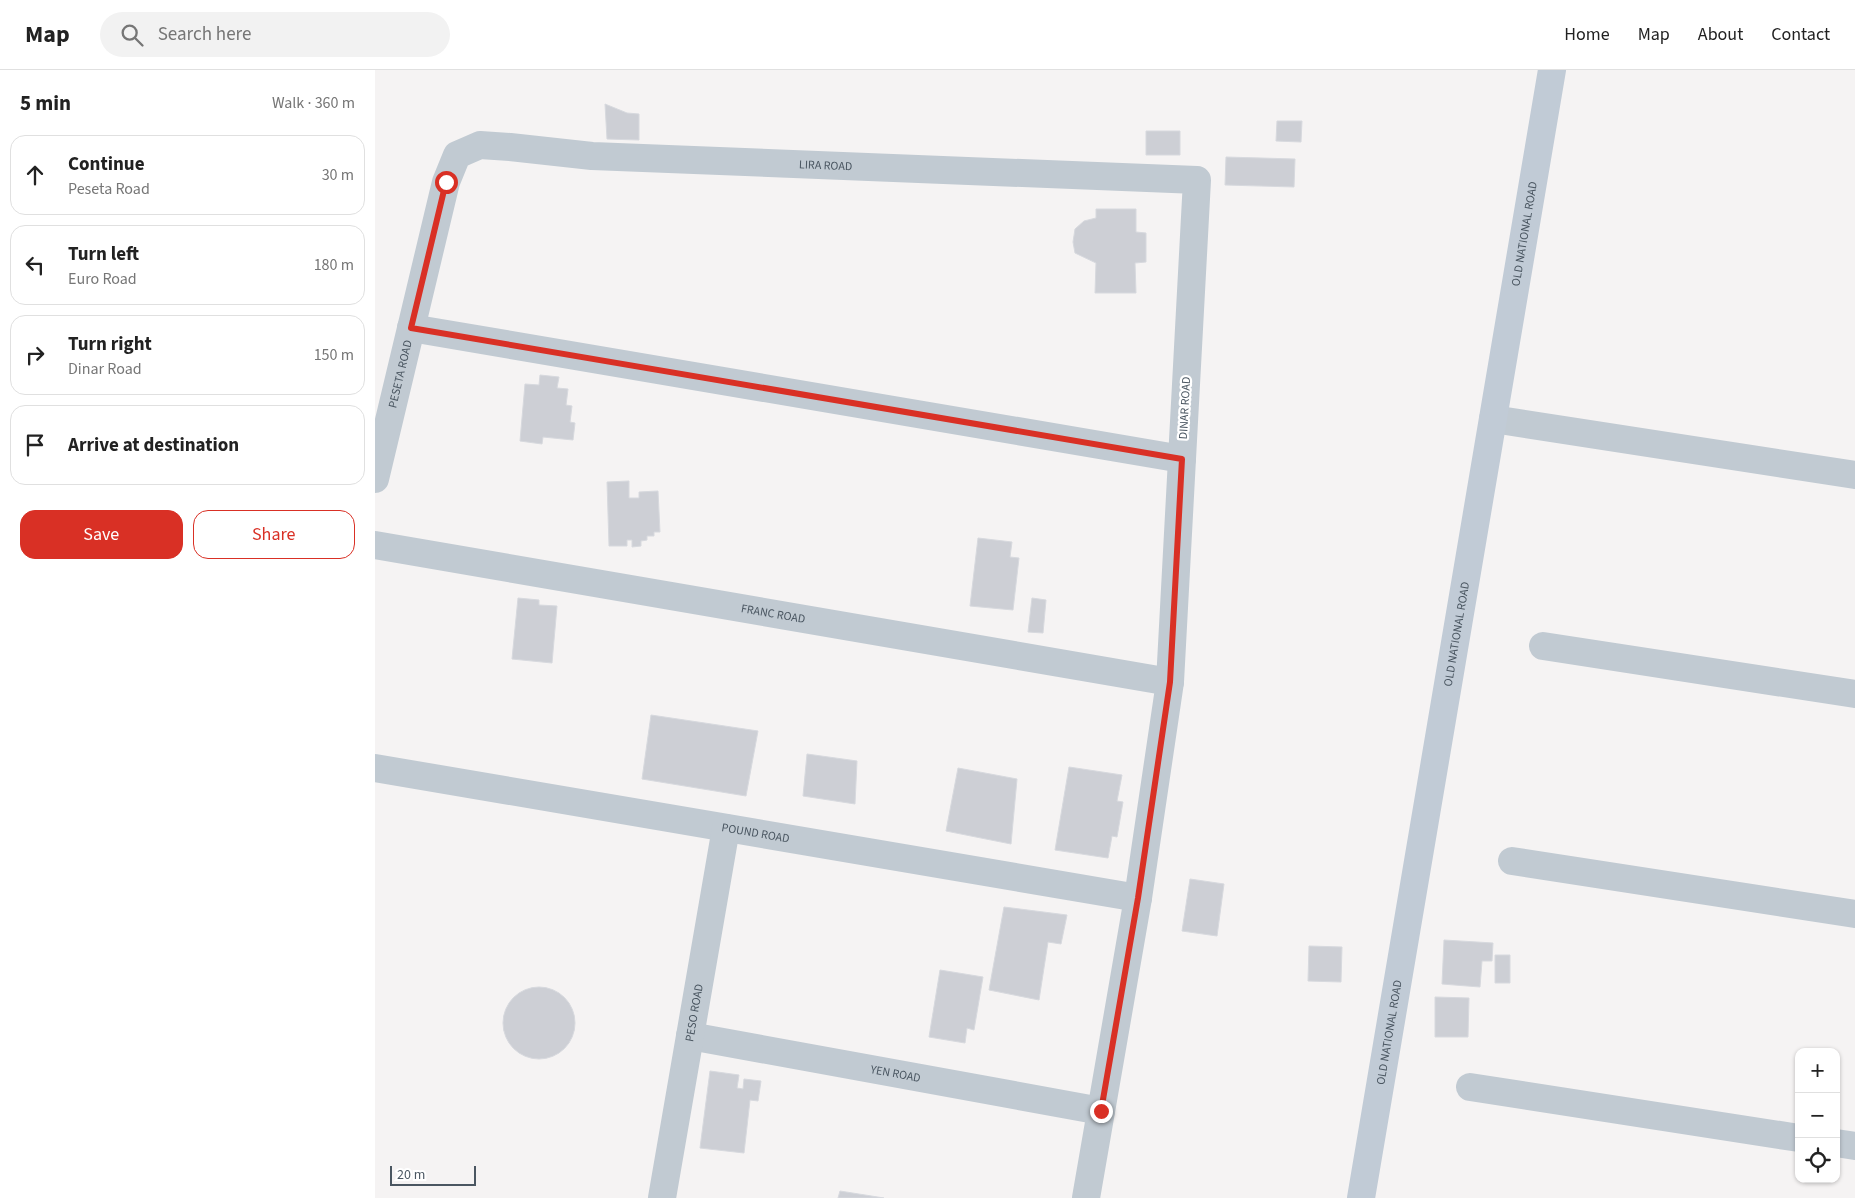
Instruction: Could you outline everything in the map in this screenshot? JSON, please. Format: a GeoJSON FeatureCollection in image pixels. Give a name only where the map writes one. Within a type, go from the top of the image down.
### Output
{"type":"FeatureCollection","features":[{"type":"Feature","properties":{"kind":"main road","name":"OLD NATIONAL ROAD"},"geometry":{"type":"LineString","coordinates":[[1361,1198],[1552,70]]}},
{"type":"Feature","properties":{"kind":"street","name":"LIRA ROAD"},"geometry":{"type":"LineString","coordinates":[[457,155],[480,145],[592,156],[1197,180]]}},
{"type":"Feature","properties":{"kind":"street","name":"PESETA ROAD"},"geometry":{"type":"LineString","coordinates":[[375,480],[446,182],[457,155]]}},
{"type":"Feature","properties":{"kind":"street","name":"DINAR ROAD"},"geometry":{"type":"LineString","coordinates":[[1086,1198],[1138,898],[1170,682],[1197,180]]}},
{"type":"Feature","properties":{"kind":"street"},"geometry":{"type":"LineString","coordinates":[[411,328],[1182,459]]}},
{"type":"Feature","properties":{"kind":"street"},"geometry":{"type":"LineString","coordinates":[[1493,419],[1855,475]]}},
{"type":"Feature","properties":{"kind":"street","name":"FRANC ROAD"},"geometry":{"type":"LineString","coordinates":[[375,545],[1170,682]]}},
{"type":"Feature","properties":{"kind":"street"},"geometry":{"type":"LineString","coordinates":[[1543,646],[1855,694]]}},
{"type":"Feature","properties":{"kind":"street","name":"POUND ROAD"},"geometry":{"type":"LineString","coordinates":[[375,768],[1138,898]]}},
{"type":"Feature","properties":{"kind":"street","name":"PESO ROAD"},"geometry":{"type":"LineString","coordinates":[[662,1198],[726,828]]}},
{"type":"Feature","properties":{"kind":"street"},"geometry":{"type":"LineString","coordinates":[[1512,861],[1855,914]]}},
{"type":"Feature","properties":{"kind":"street","name":"YEN ROAD"},"geometry":{"type":"LineString","coordinates":[[690,1036],[1101,1111]]}},
{"type":"Feature","properties":{"kind":"street"},"geometry":{"type":"LineString","coordinates":[[1470,1086],[1795,1137]]}},
{"type":"Feature","properties":{"kind":"street"},"geometry":{"type":"LineString","coordinates":[[1840,1144],[1855,1146]]}},
{"type":"Feature","properties":{"kind":"building"},"geometry":{"type":"Polygon","coordinates":[[[605,104],[627,113],[639,114],[639,140],[607,139],[605,104]]]}},
{"type":"Feature","properties":{"kind":"building"},"geometry":{"type":"Polygon","coordinates":[[[1277,121],[1302,121],[1301,142],[1276,141],[1277,121]]]}},
{"type":"Feature","properties":{"kind":"building"},"geometry":{"type":"Polygon","coordinates":[[[1146,131],[1180,131],[1180,155],[1146,155],[1146,131]]]}},
{"type":"Feature","properties":{"kind":"building"},"geometry":{"type":"Polygon","coordinates":[[[1226,157],[1295,159],[1294,187],[1225,185],[1226,157]]]}},
{"type":"Feature","properties":{"kind":"building"},"geometry":{"type":"Polygon","coordinates":[[[1096,209],[1136,209],[1136,232],[1146,233],[1146,262],[1135,263],[1136,293],[1095,293],[1096,263],[1075,253],[1073,242],[1075,229],[1084,221],[1096,218],[1096,209]]]}},
{"type":"Feature","properties":{"kind":"building"},"geometry":{"type":"Polygon","coordinates":[[[540,375],[559,377],[557,388],[568,389],[566,405],[572,406],[570,422],[575,423],[573,440],[543,437],[542,444],[520,441],[525,384],[539,385],[540,375]]]}},
{"type":"Feature","properties":{"kind":"building"},"geometry":{"type":"Polygon","coordinates":[[[629,481],[629,498],[639,498],[639,492],[658,491],[660,532],[654,532],[654,536],[647,536],[647,540],[641,541],[641,546],[632,547],[632,540],[627,540],[627,546],[609,546],[607,482],[629,481]]]}},
{"type":"Feature","properties":{"kind":"building"},"geometry":{"type":"Polygon","coordinates":[[[978,538],[1012,542],[1010,557],[1019,558],[1013,610],[970,606],[978,538]]]}},
{"type":"Feature","properties":{"kind":"building"},"geometry":{"type":"Polygon","coordinates":[[[518,598],[539,600],[539,605],[557,606],[552,663],[512,659],[518,598]]]}},
{"type":"Feature","properties":{"kind":"building"},"geometry":{"type":"Polygon","coordinates":[[[1032,598],[1046,600],[1043,633],[1028,632],[1032,598]]]}},
{"type":"Feature","properties":{"kind":"building"},"geometry":{"type":"Polygon","coordinates":[[[651,715],[758,731],[746,796],[642,779],[651,715]]]}},
{"type":"Feature","properties":{"kind":"building"},"geometry":{"type":"Polygon","coordinates":[[[807,754],[857,761],[855,804],[803,796],[807,754]]]}},
{"type":"Feature","properties":{"kind":"building"},"geometry":{"type":"Polygon","coordinates":[[[1069,767],[1122,775],[1117,801],[1123,802],[1117,837],[1112,836],[1108,858],[1055,850],[1069,767]]]}},
{"type":"Feature","properties":{"kind":"building"},"geometry":{"type":"Polygon","coordinates":[[[958,768],[1017,779],[1011,844],[946,831],[958,768]]]}},
{"type":"Feature","properties":{"kind":"building"},"geometry":{"type":"Polygon","coordinates":[[[1190,879],[1224,884],[1217,936],[1182,931],[1190,879]]]}},
{"type":"Feature","properties":{"kind":"building"},"geometry":{"type":"Polygon","coordinates":[[[1004,907],[1067,915],[1061,944],[1048,942],[1039,1000],[989,990],[1004,907]]]}},
{"type":"Feature","properties":{"kind":"building"},"geometry":{"type":"Polygon","coordinates":[[[1444,940],[1493,943],[1492,961],[1482,961],[1480,987],[1442,984],[1444,940]]]}},
{"type":"Feature","properties":{"kind":"building"},"geometry":{"type":"Polygon","coordinates":[[[1309,946],[1342,947],[1341,982],[1308,981],[1309,946]]]}},
{"type":"Feature","properties":{"kind":"building"},"geometry":{"type":"Polygon","coordinates":[[[1495,955],[1510,955],[1510,983],[1495,983],[1495,955]]]}},
{"type":"Feature","properties":{"kind":"building"},"geometry":{"type":"Polygon","coordinates":[[[940,970],[983,977],[974,1030],[967,1028],[965,1043],[929,1037],[940,970]]]}},
{"type":"Feature","properties":{"kind":"building"},"geometry":{"type":"Polygon","coordinates":[[[539,987],[559,993],[569,1003],[575,1023],[569,1043],[559,1053],[539,1059],[519,1053],[509,1043],[503,1023],[509,1003],[519,993],[539,987]]]}},
{"type":"Feature","properties":{"kind":"building"},"geometry":{"type":"Polygon","coordinates":[[[1435,997],[1469,998],[1468,1037],[1435,1037],[1435,997]]]}},
{"type":"Feature","properties":{"kind":"building"},"geometry":{"type":"Polygon","coordinates":[[[710,1071],[739,1075],[737,1088],[743,1089],[744,1079],[761,1081],[758,1101],[750,1100],[744,1153],[700,1148],[710,1071]]]}},
{"type":"Feature","properties":{"kind":"building"},"geometry":{"type":"Polygon","coordinates":[[[840,1191],[884,1198],[838,1198],[840,1191]]]}},
{"type":"Feature","properties":{"kind":"route"},"geometry":{"type":"LineString","coordinates":[[446,182],[411,328],[1182,459],[1170,682],[1138,898],[1101,1111]]}}]}
